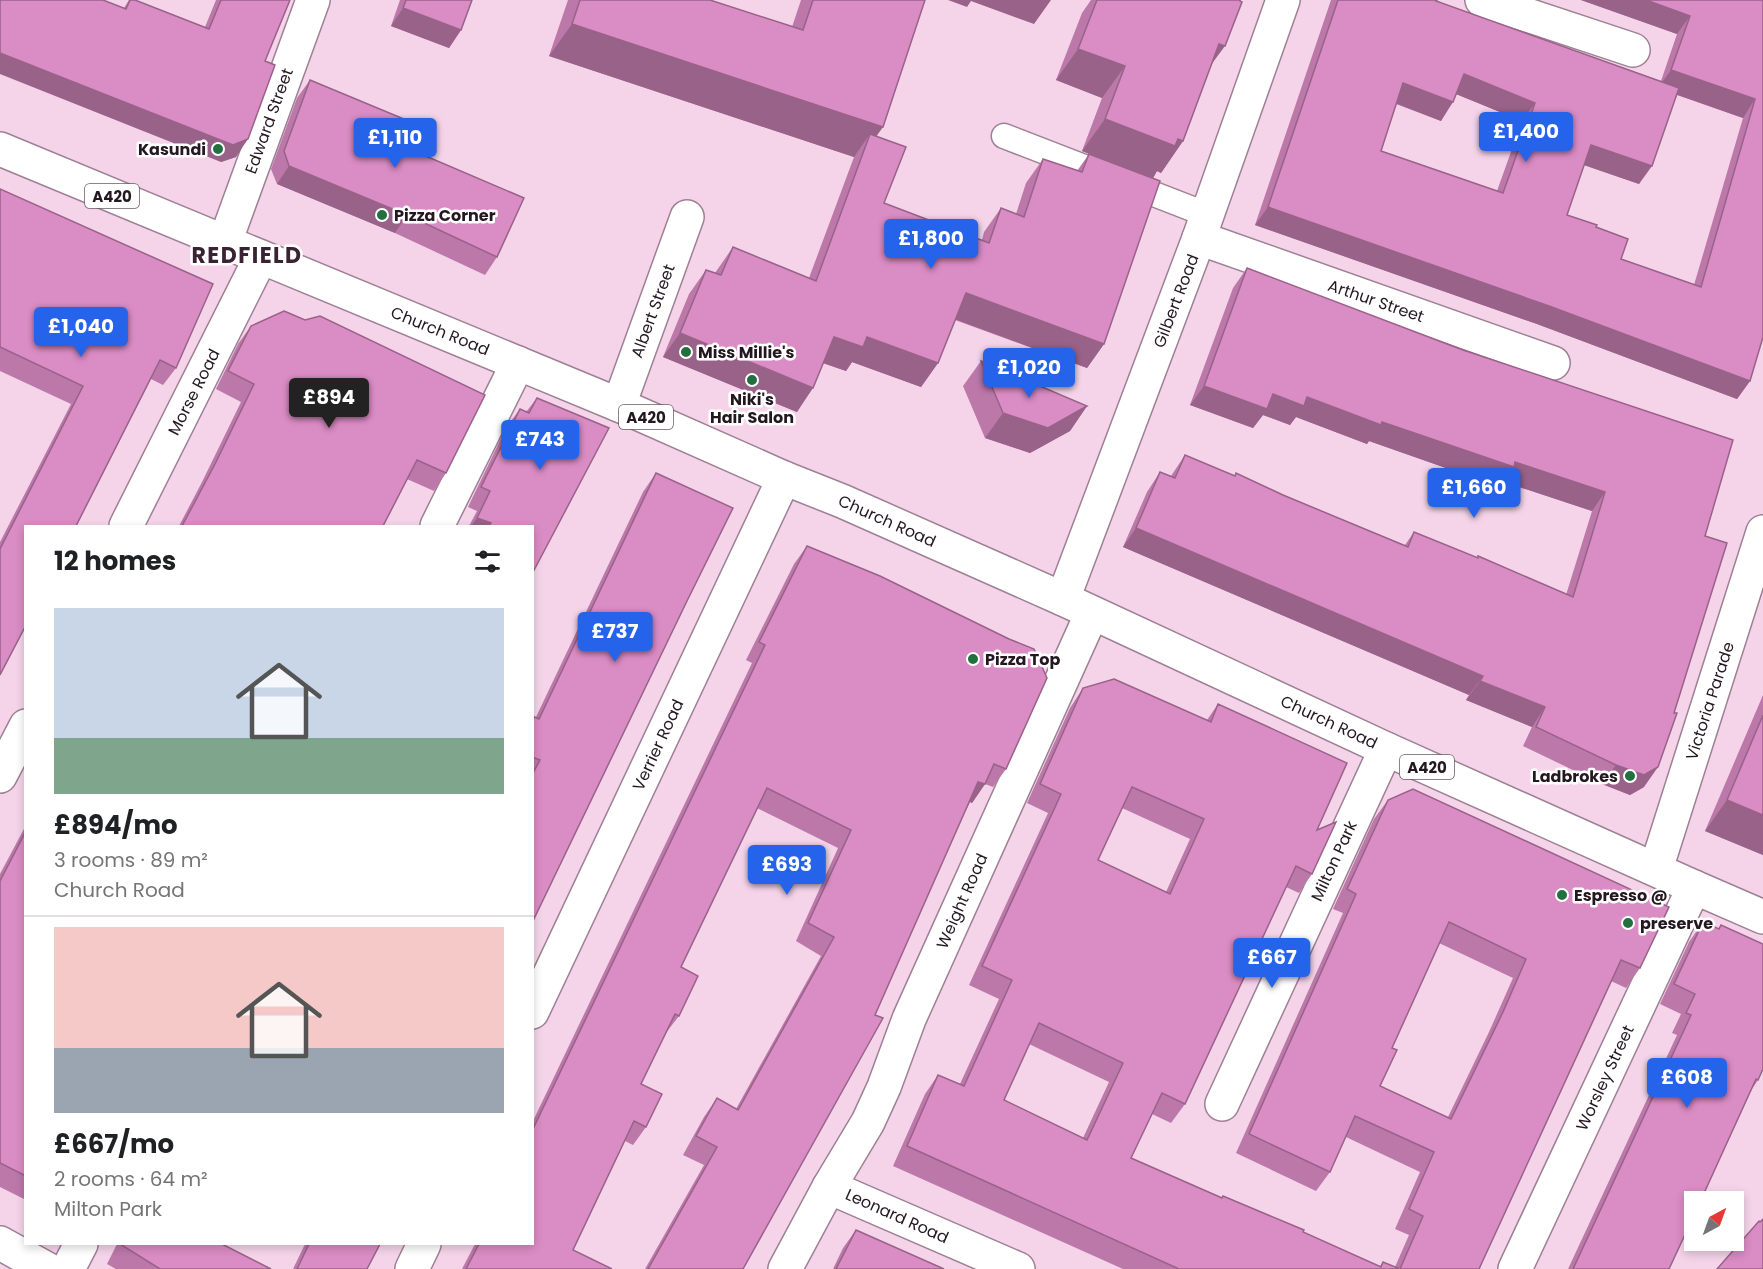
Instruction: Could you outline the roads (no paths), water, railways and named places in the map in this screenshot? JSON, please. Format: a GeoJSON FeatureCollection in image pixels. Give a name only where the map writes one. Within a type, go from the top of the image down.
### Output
{"type":"FeatureCollection","features":[{"type":"Feature","properties":{"kind":"street","name":"Edward Street"},"geometry":{"type":"LineString","coordinates":[[225,242],[313,0]]}},
{"type":"Feature","properties":{"kind":"street","name":"Gilbert Road"},"geometry":{"type":"LineString","coordinates":[[1063,599],[1203,227],[1283,0]]}},
{"type":"Feature","properties":{"kind":"street"},"geometry":{"type":"LineString","coordinates":[[1482,0],[1633,51]]}},
{"type":"Feature","properties":{"kind":"street","name":"Church Road"},"geometry":{"type":"LineString","coordinates":[[0,149],[619,405],[784,478],[842,501],[1063,599],[1694,888],[1763,917]]}},
{"type":"Feature","properties":{"kind":"street","name":"Albert Street"},"geometry":{"type":"LineString","coordinates":[[619,405],[687,217]]}},
{"type":"Feature","properties":{"kind":"street","name":"Arthur Street"},"geometry":{"type":"LineString","coordinates":[[1203,227],[1553,363]]}},
{"type":"Feature","properties":{"kind":"street","name":"Morse Road"},"geometry":{"type":"LineString","coordinates":[[127,525],[261,257]]}},
{"type":"Feature","properties":{"kind":"street"},"geometry":{"type":"LineString","coordinates":[[437,525],[518,363]]}},
{"type":"Feature","properties":{"kind":"street","name":"Verrier Road"},"geometry":{"type":"LineString","coordinates":[[534,1008],[784,478]]}},
{"type":"Feature","properties":{"kind":"street","name":"Victoria Parade"},"geometry":{"type":"LineString","coordinates":[[1656,869],[1762,541]]}},
{"type":"Feature","properties":{"kind":"street","name":"Weight Road"},"geometry":{"type":"LineString","coordinates":[[829,1187],[868,1122],[885,1087],[909,1019],[1092,613]]}},
{"type":"Feature","properties":{"kind":"street"},"geometry":{"type":"LineString","coordinates":[[0,776],[24,730]]}},
{"type":"Feature","properties":{"kind":"street","name":"Milton Park"},"geometry":{"type":"LineString","coordinates":[[1222,1104],[1386,748]]}},
{"type":"Feature","properties":{"kind":"street","name":"Worsley Street"},"geometry":{"type":"LineString","coordinates":[[1515,1269],[1694,888]]}},
{"type":"Feature","properties":{"kind":"street","name":"Leonard Road"},"geometry":{"type":"LineString","coordinates":[[785,1269],[829,1187],[1018,1269]]}},
{"type":"Feature","properties":{"kind":"street"},"geometry":{"type":"LineString","coordinates":[[0,1243],[46,1269]]}},
{"type":"Feature","properties":{"kind":"street"},"geometry":{"type":"LineString","coordinates":[[68,1269],[80,1245]]}},
{"type":"Feature","properties":{"kind":"street"},"geometry":{"type":"LineString","coordinates":[[412,1269],[424,1245]]}},
{"type":"Feature","properties":{"kind":"lane"},"geometry":{"type":"LineString","coordinates":[[1004,136],[1203,227]]}},
{"type":"Feature","properties":{"kind":"place","name":"Kasundi"},"geometry":{"type":"Point","coordinates":[218,149]}},
{"type":"Feature","properties":{"kind":"place","name":"Pizza Corner"},"geometry":{"type":"Point","coordinates":[382,215]}},
{"type":"Feature","properties":{"kind":"place","name":"Miss Millie's"},"geometry":{"type":"Point","coordinates":[686,352]}},
{"type":"Feature","properties":{"kind":"place","name":"Niki's Hair Salon"},"geometry":{"type":"Point","coordinates":[752,380]}},
{"type":"Feature","properties":{"kind":"place","name":"Pizza Top"},"geometry":{"type":"Point","coordinates":[973,659]}},
{"type":"Feature","properties":{"kind":"place","name":"Ladbrokes"},"geometry":{"type":"Point","coordinates":[1630,776]}},
{"type":"Feature","properties":{"kind":"place","name":"Espresso @"},"geometry":{"type":"Point","coordinates":[1562,895]}},
{"type":"Feature","properties":{"kind":"place","name":"preserve"},"geometry":{"type":"Point","coordinates":[1628,923]}},
{"type":"Feature","properties":{"kind":"district","name":"REDFIELD"},"geometry":{"type":"Point","coordinates":[247,255]}}]}
